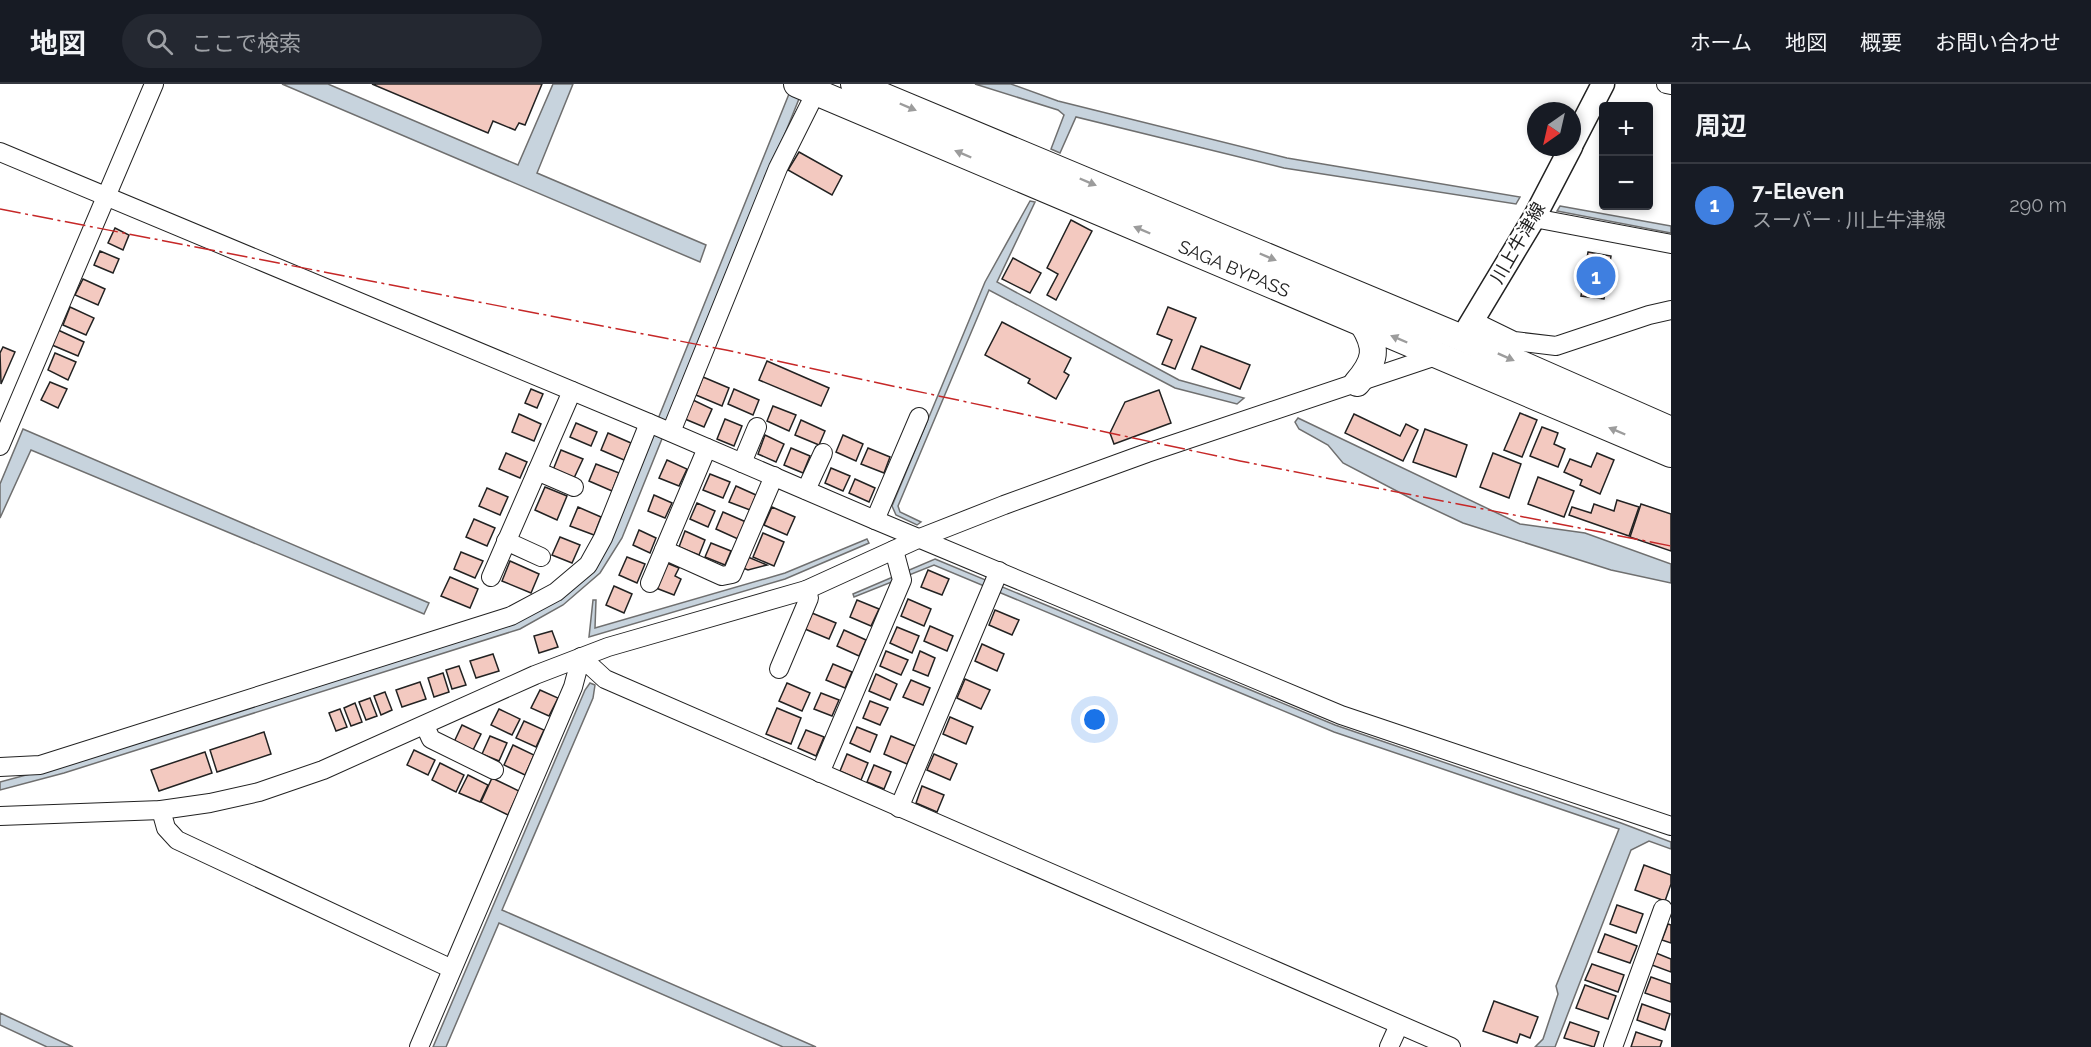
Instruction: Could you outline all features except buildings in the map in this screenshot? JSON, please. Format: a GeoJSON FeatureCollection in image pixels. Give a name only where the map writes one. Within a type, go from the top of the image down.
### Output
{"type":"FeatureCollection","features":[{"type":"Feature","properties":{"kind":"highway","name":"SAGA BYPASS"},"geometry":{"type":"LineString","coordinates":[[854,84],[1468,329],[1671,430]]}},
{"type":"Feature","properties":{"kind":"highway","name":"SAGA BYPASS"},"geometry":{"type":"LineString","coordinates":[[811,87],[1671,454]]}},
{"type":"Feature","properties":{"kind":"highway"},"geometry":{"type":"LineString","coordinates":[[1357,383],[1367,371],[1374,353],[1371,336],[1363,324]]}},
{"type":"Feature","properties":{"kind":"main road","name":"川上牛津線"},"geometry":{"type":"LineString","coordinates":[[1581,127],[1603,84]]}},
{"type":"Feature","properties":{"kind":"main road","name":"川上牛津線"},"geometry":{"type":"LineString","coordinates":[[1468,329],[1534,218],[1566,156]]}},
{"type":"Feature","properties":{"kind":"street"},"geometry":{"type":"LineString","coordinates":[[0,446],[154,84]]}},
{"type":"Feature","properties":{"kind":"street"},"geometry":{"type":"LineString","coordinates":[[1666,84],[1671,85]]}},
{"type":"Feature","properties":{"kind":"street"},"geometry":{"type":"LineString","coordinates":[[671,432],[811,87]]}},
{"type":"Feature","properties":{"kind":"street"},"geometry":{"type":"LineString","coordinates":[[0,153],[671,432],[1341,715],[1671,826]]}},
{"type":"Feature","properties":{"kind":"street"},"geometry":{"type":"LineString","coordinates":[[1534,218],[1671,244]]}},
{"type":"Feature","properties":{"kind":"street"},"geometry":{"type":"LineString","coordinates":[[820,774],[898,566],[920,538],[1147,453],[1439,356],[1468,329],[1514,341],[1556,346],[1649,315],[1671,310]]}},
{"type":"Feature","properties":{"kind":"street"},"geometry":{"type":"LineString","coordinates":[[491,577],[572,391]]}},
{"type":"Feature","properties":{"kind":"street"},"geometry":{"type":"LineString","coordinates":[[875,520],[919,417]]}},
{"type":"Feature","properties":{"kind":"street"},"geometry":{"type":"LineString","coordinates":[[0,767],[40,765],[511,616],[556,592],[588,566],[603,538],[649,423]]}},
{"type":"Feature","properties":{"kind":"street"},"geometry":{"type":"LineString","coordinates":[[742,463],[757,427]]}},
{"type":"Feature","properties":{"kind":"street"},"geometry":{"type":"LineString","coordinates":[[650,583],[707,448]]}},
{"type":"Feature","properties":{"kind":"street"},"geometry":{"type":"LineString","coordinates":[[806,490],[823,453]]}},
{"type":"Feature","properties":{"kind":"street"},"geometry":{"type":"LineString","coordinates":[[537,471],[574,487]]}},
{"type":"Feature","properties":{"kind":"street"},"geometry":{"type":"LineString","coordinates":[[664,550],[722,576],[732,573],[774,476]]}},
{"type":"Feature","properties":{"kind":"street"},"geometry":{"type":"LineString","coordinates":[[506,541],[541,557]]}},
{"type":"Feature","properties":{"kind":"street"},"geometry":{"type":"LineString","coordinates":[[1,813],[161,810],[210,803],[259,792],[323,770],[535,675],[608,646],[898,566]]}},
{"type":"Feature","properties":{"kind":"street"},"geometry":{"type":"LineString","coordinates":[[899,808],[999,571]]}},
{"type":"Feature","properties":{"kind":"street"},"geometry":{"type":"LineString","coordinates":[[779,669],[810,598],[806,590]]}},
{"type":"Feature","properties":{"kind":"street"},"geometry":{"type":"LineString","coordinates":[[581,657],[605,679],[1451,1047]]}},
{"type":"Feature","properties":{"kind":"street"},"geometry":{"type":"LineString","coordinates":[[419,1047],[573,687],[581,657]]}},
{"type":"Feature","properties":{"kind":"street"},"geometry":{"type":"LineString","coordinates":[[425,726],[431,739],[494,770]]}},
{"type":"Feature","properties":{"kind":"street"},"geometry":{"type":"LineString","coordinates":[[161,810],[166,828],[177,840],[452,969]]}},
{"type":"Feature","properties":{"kind":"street"},"geometry":{"type":"LineString","coordinates":[[1613,1047],[1663,909]]}},
{"type":"Feature","properties":{"kind":"street"},"geometry":{"type":"LineString","coordinates":[[1389,1047],[1399,1025]]}},
{"type":"Feature","properties":{"kind":"shaded area"},"geometry":{"type":"Polygon","coordinates":[[[282,84],[328,84],[518,165],[553,84],[573,84],[537,173],[706,245],[700,262],[282,84]]]}},
{"type":"Feature","properties":{"kind":"shaded area"},"geometry":{"type":"Polygon","coordinates":[[[793,84],[805,84],[622,538],[600,573],[563,605],[520,629],[64,773],[0,790],[0,782],[67,764],[516,619],[612,533],[793,84]]]}},
{"type":"Feature","properties":{"kind":"shaded area"},"geometry":{"type":"Polygon","coordinates":[[[975,84],[1011,84],[1058,101],[1287,158],[1520,197],[1516,204],[1284,168],[1076,117],[1060,153],[1051,149],[1064,115],[1058,110],[975,84]]]}},
{"type":"Feature","properties":{"kind":"shaded area"},"geometry":{"type":"Polygon","coordinates":[[[1030,201],[1035,202],[997,282],[1179,380],[1244,398],[1237,404],[1175,388],[989,290],[898,506],[900,512],[921,522],[917,525],[896,515],[892,506],[985,282],[1030,201]]]}},
{"type":"Feature","properties":{"kind":"shaded area"},"geometry":{"type":"Polygon","coordinates":[[[1560,206],[1671,226],[1671,233],[1557,211],[1560,206]]]}},
{"type":"Feature","properties":{"kind":"shaded area"},"geometry":{"type":"Polygon","coordinates":[[[1298,418],[1520,524],[1585,533],[1671,564],[1671,583],[1611,570],[1463,523],[1343,463],[1328,445],[1299,429],[1295,422],[1298,418]]]}},
{"type":"Feature","properties":{"kind":"shaded area"},"geometry":{"type":"Polygon","coordinates":[[[23,429],[429,603],[424,614],[31,450],[0,518],[0,484],[23,429]]]}},
{"type":"Feature","properties":{"kind":"shaded area"},"geometry":{"type":"Polygon","coordinates":[[[867,539],[869,543],[785,579],[589,637],[593,600],[596,600],[595,628],[785,573],[867,539]]]}},
{"type":"Feature","properties":{"kind":"shaded area"},"geometry":{"type":"Polygon","coordinates":[[[935,559],[1335,725],[1621,823],[1671,842],[1671,849],[1649,841],[1631,850],[1555,1047],[1535,1047],[1543,1039],[1558,994],[1556,986],[1619,829],[1334,732],[934,565],[854,597],[853,594],[935,559]]]}},
{"type":"Feature","properties":{"kind":"shaded area"},"geometry":{"type":"Polygon","coordinates":[[[590,683],[595,685],[593,698],[502,910],[816,1047],[783,1047],[499,923],[446,1047],[433,1047],[585,690],[590,683]]]}},
{"type":"Feature","properties":{"kind":"shaded area"},"geometry":{"type":"Polygon","coordinates":[[[0,1013],[73,1047],[47,1047],[0,1025],[0,1013]]]}},
{"type":"Feature","properties":{"kind":"power"},"geometry":{"type":"LineString","coordinates":[[0,209],[726,350],[1240,461],[1671,546]]}},
{"type":"Feature","properties":{"kind":"place","name":"7-Eleven"},"geometry":{"type":"Point","coordinates":[1596,276]}}]}
